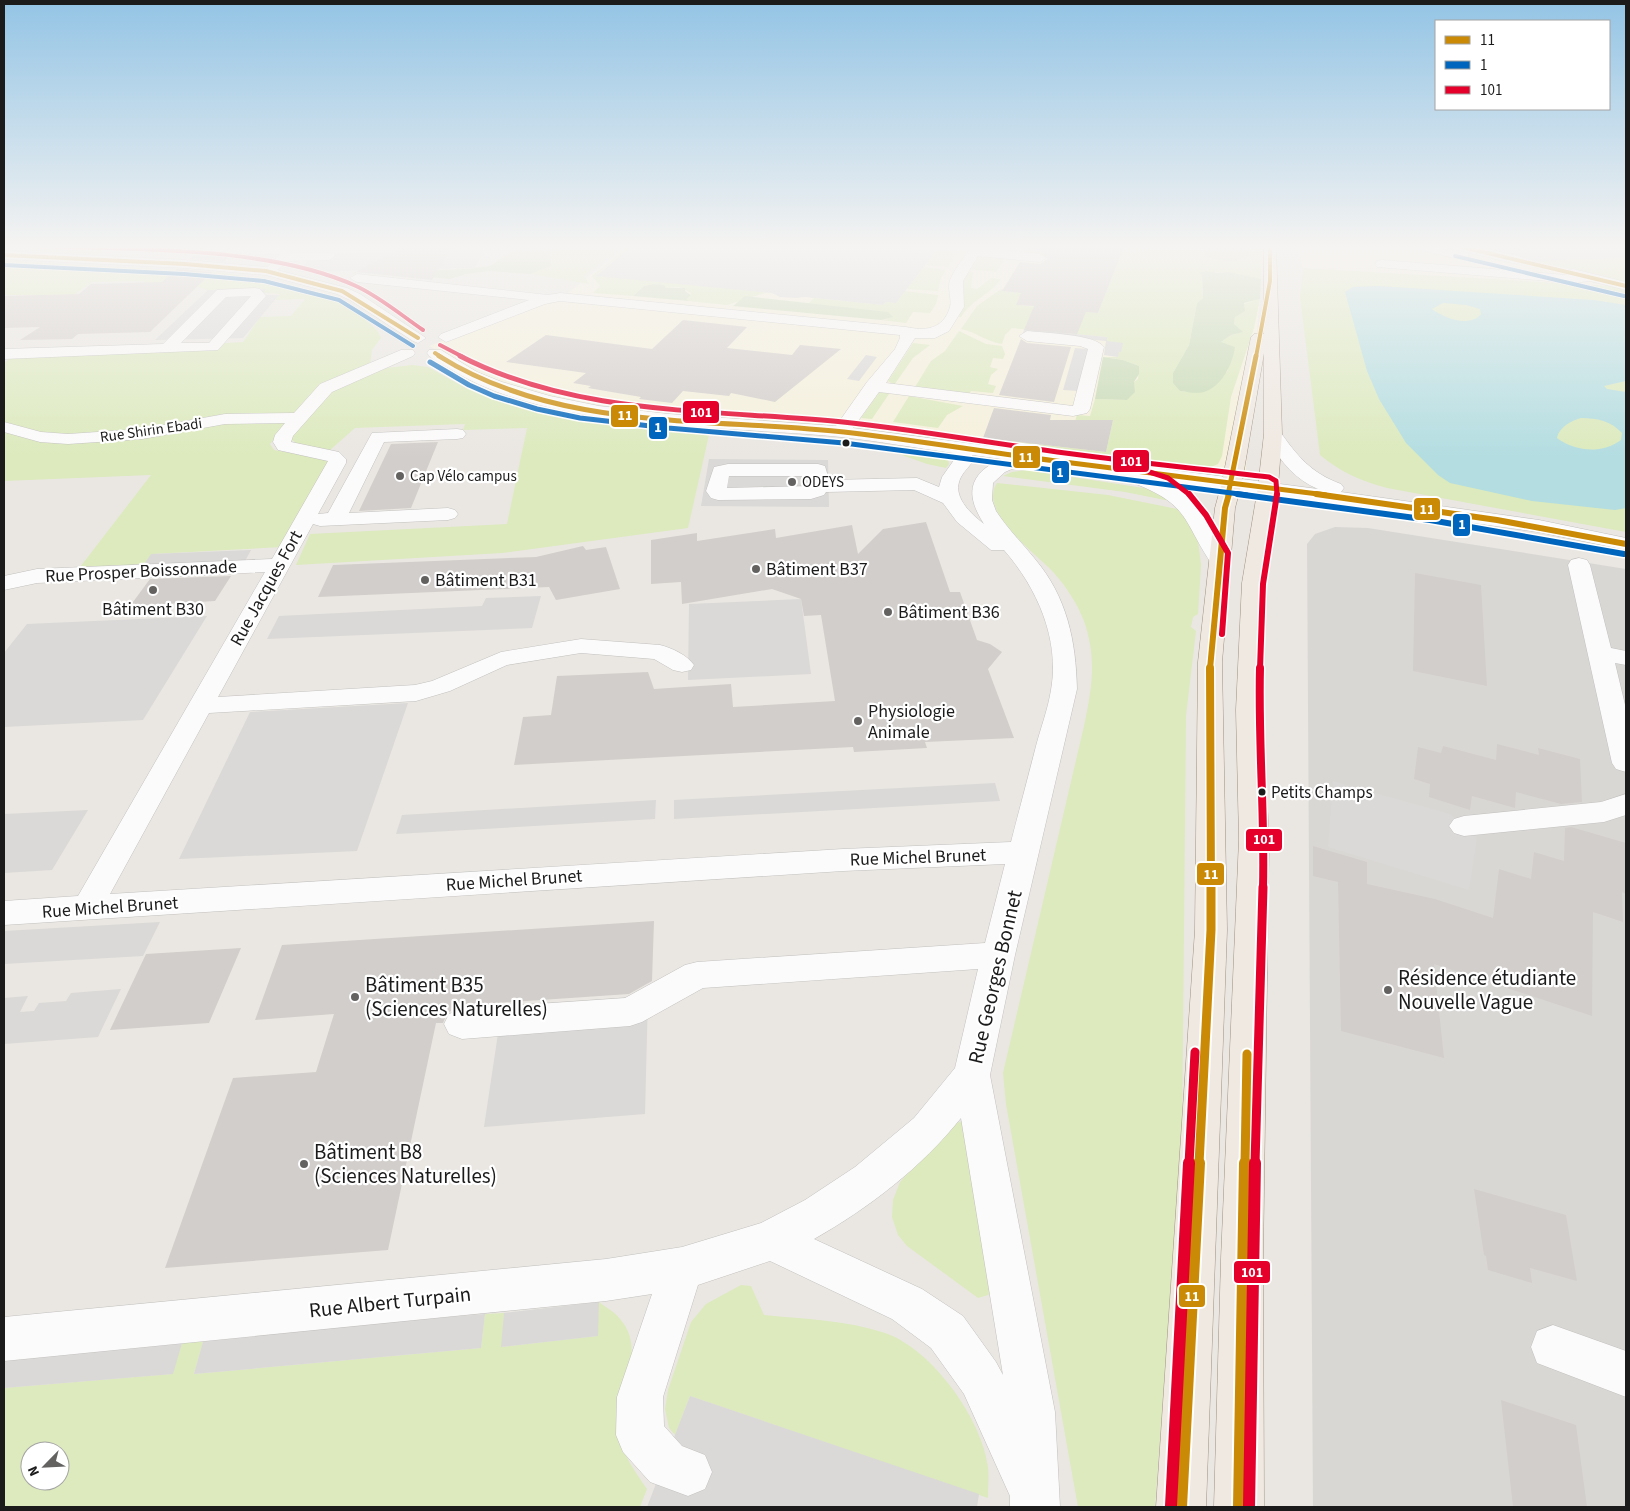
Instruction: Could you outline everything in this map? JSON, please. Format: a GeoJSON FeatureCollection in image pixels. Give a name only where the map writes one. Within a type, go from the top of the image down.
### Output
{"type":"FeatureCollection","features":[{"type":"Feature","properties":{"kind":"main road"},"geometry":{"type":"LineString","coordinates":[[1181,1507],[1211,930],[1210,662],[1225,508],[1231,488],[1263,317]]}},
{"type":"Feature","properties":{"kind":"main road"},"geometry":{"type":"LineString","coordinates":[[1239,1507],[1243,1219],[1254,839],[1249,710],[1254,582],[1273,434],[1271,317]]}},
{"type":"Feature","properties":{"kind":"street"},"geometry":{"type":"LineString","coordinates":[[168,348],[199,317]]}},
{"type":"Feature","properties":{"kind":"street"},"geometry":{"type":"LineString","coordinates":[[4,354],[213,347],[240,317]]}},
{"type":"Feature","properties":{"kind":"street"},"geometry":{"type":"LineString","coordinates":[[385,317],[418,338]]}},
{"type":"Feature","properties":{"kind":"street"},"geometry":{"type":"LineString","coordinates":[[408,353],[402,349],[402,346],[418,338],[446,337],[500,317]]}},
{"type":"Feature","properties":{"kind":"street"},"geometry":{"type":"LineString","coordinates":[[774,317],[897,328],[909,334],[935,333],[944,328],[951,317]]}},
{"type":"Feature","properties":{"kind":"street"},"geometry":{"type":"LineString","coordinates":[[841,432],[873,386],[902,350],[909,334]]}},
{"type":"Feature","properties":{"kind":"street"},"geometry":{"type":"LineString","coordinates":[[873,386],[1073,411],[1081,408],[1096,347],[1083,342],[1027,336]]}},
{"type":"Feature","properties":{"kind":"street"},"geometry":{"type":"LineString","coordinates":[[374,444],[345,450],[285,446],[282,442],[284,435],[326,388],[408,353],[435,353],[453,346],[454,342],[446,337]]}},
{"type":"Feature","properties":{"kind":"street"},"geometry":{"type":"LineString","coordinates":[[435,353],[471,375],[496,386],[556,403],[635,416],[841,432],[1105,468],[1535,534],[1575,549],[1626,544]]}},
{"type":"Feature","properties":{"kind":"street","name":"Rue Shirin Ebadi"},"geometry":{"type":"LineString","coordinates":[[4,427],[40,437],[68,439],[142,434],[225,419],[299,418]]}},
{"type":"Feature","properties":{"kind":"street"},"geometry":{"type":"LineString","coordinates":[[335,519],[378,437],[457,434]]}},
{"type":"Feature","properties":{"kind":"street"},"geometry":{"type":"LineString","coordinates":[[1273,434],[1293,465],[1318,483],[1341,490],[1463,514],[1539,526],[1575,549],[1626,763]]}},
{"type":"Feature","properties":{"kind":"street"},"geometry":{"type":"LineString","coordinates":[[820,482],[917,484],[951,489],[964,461],[962,449]]}},
{"type":"Feature","properties":{"kind":"street","name":"Rue Jacques Fort"},"geometry":{"type":"LineString","coordinates":[[88,908],[337,463],[337,458],[345,450]]}},
{"type":"Feature","properties":{"kind":"street","name":"Rue Georges Bonnet"},"geometry":{"type":"LineString","coordinates":[[1025,457],[995,470],[984,482],[981,498],[992,520],[1034,572],[1055,614],[1063,652],[1064,689],[998,955],[972,1075],[1032,1412],[1036,1503]]}},
{"type":"Feature","properties":{"kind":"street"},"geometry":{"type":"LineString","coordinates":[[1105,468],[1164,487],[1180,498],[1198,521],[1219,558]]}},
{"type":"Feature","properties":{"kind":"street"},"geometry":{"type":"LineString","coordinates":[[1139,478],[1231,488]]}},
{"type":"Feature","properties":{"kind":"street","name":"Rue Georges Bonnet"},"geometry":{"type":"LineString","coordinates":[[951,489],[953,505],[964,516],[1034,572]]}},
{"type":"Feature","properties":{"kind":"street"},"geometry":{"type":"LineString","coordinates":[[1266,493],[1463,514]]}},
{"type":"Feature","properties":{"kind":"street"},"geometry":{"type":"LineString","coordinates":[[304,520],[448,514]]}},
{"type":"Feature","properties":{"kind":"street","name":"Rue Prosper Boissonnade"},"geometry":{"type":"LineString","coordinates":[[4,582],[37,576],[279,565]]}},
{"type":"Feature","properties":{"kind":"street"},"geometry":{"type":"LineString","coordinates":[[200,706],[416,693],[441,686],[502,659],[581,646],[602,646],[660,652],[682,665]]}},
{"type":"Feature","properties":{"kind":"street"},"geometry":{"type":"LineString","coordinates":[[1600,653],[1626,658]]}},
{"type":"Feature","properties":{"kind":"street"},"geometry":{"type":"LineString","coordinates":[[1464,826],[1604,812],[1626,804]]}},
{"type":"Feature","properties":{"kind":"street","name":"Rue Michel Brunet"},"geometry":{"type":"LineString","coordinates":[[4,913],[823,861],[1024,852]]}},
{"type":"Feature","properties":{"kind":"street"},"geometry":{"type":"LineString","coordinates":[[462,1024],[630,1012],[697,975],[998,955]]}},
{"type":"Feature","properties":{"kind":"street","name":"Rue Albert Turpain"},"geometry":{"type":"LineString","coordinates":[[4,1339],[587,1282],[682,1268],[722,1257],[771,1240],[819,1214],[869,1180],[928,1130],[972,1075]]}},
{"type":"Feature","properties":{"kind":"street"},"geometry":{"type":"LineString","coordinates":[[771,1240],[907,1304],[947,1332],[980,1378],[1036,1503]]}},
{"type":"Feature","properties":{"kind":"street"},"geometry":{"type":"LineString","coordinates":[[682,1268],[640,1397],[640,1435],[666,1465],[688,1472]]}},
{"type":"Feature","properties":{"kind":"street"},"geometry":{"type":"LineString","coordinates":[[1553,1347],[1626,1374]]}},
{"type":"Feature","properties":{"kind":"shaded area"},"geometry":{"type":"Polygon","coordinates":[[[180,317],[261,317],[243,338],[155,340],[180,317]]]}},
{"type":"Feature","properties":{"kind":"shaded area"},"geometry":{"type":"Polygon","coordinates":[[[506,317],[1258,317],[1245,480],[656,413],[570,401],[528,392],[494,380],[429,346],[506,317]]]}},
{"type":"Feature","properties":{"kind":"shaded area"},"geometry":{"type":"Polygon","coordinates":[[[1024,329],[1107,337],[1107,341],[1123,343],[1118,357],[1104,355],[1106,341],[1023,333],[1024,329]]]}},
{"type":"Feature","properties":{"kind":"shaded area"},"geometry":{"type":"Polygon","coordinates":[[[1075,348],[1088,349],[1078,391],[1063,390],[1075,348]]]}},
{"type":"Feature","properties":{"kind":"shaded area"},"geometry":{"type":"Polygon","coordinates":[[[866,355],[877,357],[859,381],[847,379],[866,355]]]}},
{"type":"Feature","properties":{"kind":"shaded area"},"geometry":{"type":"Polygon","coordinates":[[[709,459],[828,460],[829,507],[701,506],[709,459]]]}},
{"type":"Feature","properties":{"kind":"shaded area"},"geometry":{"type":"Polygon","coordinates":[[[1335,527],[1368,528],[1626,569],[1626,1507],[1313,1507],[1307,544],[1315,534],[1335,527]]]}},
{"type":"Feature","properties":{"kind":"shaded area"},"geometry":{"type":"Polygon","coordinates":[[[251,550],[244,563],[142,567],[151,554],[251,550]]]}},
{"type":"Feature","properties":{"kind":"shaded area"},"geometry":{"type":"Polygon","coordinates":[[[541,596],[532,628],[267,639],[279,616],[482,606],[486,598],[541,596]]]}},
{"type":"Feature","properties":{"kind":"shaded area"},"geometry":{"type":"Polygon","coordinates":[[[801,599],[811,674],[688,680],[689,604],[801,599]]]}},
{"type":"Feature","properties":{"kind":"shaded area"},"geometry":{"type":"Polygon","coordinates":[[[207,616],[143,720],[4,727],[4,653],[27,624],[207,616]]]}},
{"type":"Feature","properties":{"kind":"shaded area"},"geometry":{"type":"Polygon","coordinates":[[[408,703],[357,851],[179,859],[250,712],[408,703]]]}},
{"type":"Feature","properties":{"kind":"shaded area"},"geometry":{"type":"Polygon","coordinates":[[[1333,781],[1450,814],[1477,837],[1469,890],[1328,847],[1333,781]]]}},
{"type":"Feature","properties":{"kind":"shaded area"},"geometry":{"type":"Polygon","coordinates":[[[995,783],[1000,801],[674,819],[674,800],[995,783]]]}},
{"type":"Feature","properties":{"kind":"shaded area"},"geometry":{"type":"Polygon","coordinates":[[[656,800],[655,819],[396,834],[402,815],[656,800]]]}},
{"type":"Feature","properties":{"kind":"shaded area"},"geometry":{"type":"Polygon","coordinates":[[[88,810],[52,870],[4,873],[4,814],[88,810]]]}},
{"type":"Feature","properties":{"kind":"shaded area"},"geometry":{"type":"Polygon","coordinates":[[[160,922],[143,956],[4,964],[4,931],[160,922]]]}},
{"type":"Feature","properties":{"kind":"shaded area"},"geometry":{"type":"Polygon","coordinates":[[[121,989],[98,1037],[4,1044],[4,998],[28,996],[20,1012],[34,1011],[39,1003],[66,1001],[71,993],[121,989]]]}},
{"type":"Feature","properties":{"kind":"shaded area"},"geometry":{"type":"Polygon","coordinates":[[[648,996],[645,1114],[484,1127],[502,1007],[648,996]]]}},
{"type":"Feature","properties":{"kind":"shaded area"},"geometry":{"type":"Polygon","coordinates":[[[599,1302],[598,1336],[501,1347],[504,1313],[599,1302]]]}},
{"type":"Feature","properties":{"kind":"shaded area"},"geometry":{"type":"Polygon","coordinates":[[[485,1314],[481,1348],[194,1374],[204,1338],[485,1314]]]}},
{"type":"Feature","properties":{"kind":"shaded area"},"geometry":{"type":"Polygon","coordinates":[[[183,1340],[173,1374],[4,1388],[4,1356],[183,1340]]]}},
{"type":"Feature","properties":{"kind":"shaded area"},"geometry":{"type":"Polygon","coordinates":[[[690,1396],[979,1494],[977,1507],[647,1507],[690,1396]]]}},
{"type":"Feature","properties":{"kind":"green space"},"geometry":{"type":"Polygon","coordinates":[[[260,317],[361,317],[373,326],[381,338],[372,350],[370,365],[319,387],[270,444],[274,450],[321,458],[329,462],[282,547],[152,554],[142,567],[77,571],[151,475],[4,481],[4,363],[13,356],[243,342],[260,317]]]}},
{"type":"Feature","properties":{"kind":"green space"},"geometry":{"type":"Polygon","coordinates":[[[844,317],[893,317],[881,320],[844,317]]]}},
{"type":"Feature","properties":{"kind":"green space"},"geometry":{"type":"Polygon","coordinates":[[[876,317],[910,317],[906,323],[881,320],[889,319],[876,317]]]}},
{"type":"Feature","properties":{"kind":"green space"},"geometry":{"type":"Polygon","coordinates":[[[970,317],[1194,317],[1189,345],[1173,373],[1180,391],[1196,392],[1212,386],[1228,370],[1228,344],[1222,344],[1221,342],[1231,335],[1242,332],[1234,325],[1235,317],[1256,317],[1231,397],[1222,456],[1218,464],[1201,471],[1182,472],[1121,465],[1114,457],[1045,450],[1042,453],[945,440],[947,437],[989,442],[991,439],[1106,452],[1113,420],[1075,421],[1077,415],[1090,416],[1095,399],[1127,400],[1134,382],[1138,379],[1139,366],[1123,360],[1103,357],[1118,357],[1106,341],[1107,337],[1012,328],[1005,335],[1002,344],[961,329],[970,317]]]}},
{"type":"Feature","properties":{"kind":"green space"},"geometry":{"type":"Polygon","coordinates":[[[1194,317],[1236,317],[1234,324],[1243,332],[1231,335],[1221,342],[1235,347],[1232,360],[1221,380],[1204,392],[1180,391],[1173,383],[1173,373],[1189,345],[1194,317]]]}},
{"type":"Feature","properties":{"kind":"green space"},"geometry":{"type":"Polygon","coordinates":[[[1302,317],[1626,317],[1626,532],[1387,488],[1351,475],[1320,455],[1302,317]]]}},
{"type":"Feature","properties":{"kind":"green space"},"geometry":{"type":"Polygon","coordinates":[[[959,331],[986,344],[1002,346],[1005,354],[1003,359],[993,358],[990,367],[998,369],[991,375],[988,384],[996,386],[993,393],[971,391],[968,396],[915,387],[931,361],[945,351],[959,331]]]}},
{"type":"Feature","properties":{"kind":"green space"},"geometry":{"type":"Polygon","coordinates":[[[913,343],[930,345],[913,358],[894,385],[888,381],[913,343]]]}},
{"type":"Feature","properties":{"kind":"green space"},"geometry":{"type":"Polygon","coordinates":[[[1103,357],[1123,360],[1139,366],[1139,374],[1134,382],[1135,392],[1127,400],[1095,399],[1103,357]]]}},
{"type":"Feature","properties":{"kind":"green space"},"geometry":{"type":"Polygon","coordinates":[[[412,365],[428,367],[464,387],[520,407],[618,425],[709,435],[688,528],[502,553],[296,565],[310,534],[507,524],[527,428],[463,430],[465,424],[355,428],[329,451],[297,444],[292,440],[292,436],[328,392],[378,369],[412,365]]]}},
{"type":"Feature","properties":{"kind":"green space"},"geometry":{"type":"Polygon","coordinates":[[[880,391],[891,391],[872,419],[861,418],[880,391]]]}},
{"type":"Feature","properties":{"kind":"green space"},"geometry":{"type":"Polygon","coordinates":[[[909,396],[963,406],[947,415],[938,428],[893,422],[909,396]]]}},
{"type":"Feature","properties":{"kind":"green space"},"geometry":{"type":"Polygon","coordinates":[[[884,444],[919,449],[919,451],[932,454],[936,449],[945,454],[949,464],[946,468],[927,464],[888,450],[883,447],[884,444]]]}},
{"type":"Feature","properties":{"kind":"green space"},"geometry":{"type":"Polygon","coordinates":[[[1026,470],[1157,490],[1175,502],[1125,492],[1003,476],[1012,472],[1026,470]]]}},
{"type":"Feature","properties":{"kind":"green space"},"geometry":{"type":"Polygon","coordinates":[[[997,483],[1108,495],[1182,510],[1198,540],[1201,565],[1198,614],[1193,617],[1191,627],[1196,631],[1186,716],[1182,1142],[1155,1507],[1078,1507],[1006,1104],[1003,1073],[1084,726],[1091,686],[1092,661],[1091,648],[1084,621],[1071,596],[1054,573],[1012,532],[995,507],[993,494],[997,483]]]}},
{"type":"Feature","properties":{"kind":"green space"},"geometry":{"type":"Polygon","coordinates":[[[962,1121],[995,1288],[988,1295],[978,1298],[907,1246],[898,1235],[892,1217],[893,1200],[900,1182],[954,1124],[962,1121]]]}},
{"type":"Feature","properties":{"kind":"green space"},"geometry":{"type":"Polygon","coordinates":[[[741,1285],[751,1286],[764,1315],[855,1325],[885,1333],[903,1341],[920,1354],[952,1388],[976,1428],[984,1448],[988,1467],[988,1498],[690,1396],[675,1435],[669,1428],[665,1409],[668,1390],[691,1322],[706,1304],[741,1285]]]}},
{"type":"Feature","properties":{"kind":"green space"},"geometry":{"type":"Polygon","coordinates":[[[599,1302],[620,1319],[628,1330],[632,1356],[620,1410],[618,1432],[627,1458],[647,1489],[640,1507],[4,1507],[4,1388],[172,1374],[183,1340],[204,1338],[194,1374],[481,1348],[485,1314],[504,1313],[502,1347],[597,1336],[599,1302]]]}},
{"type":"Feature","properties":{"kind":"water"},"geometry":{"type":"Polygon","coordinates":[[[1352,317],[1445,317],[1464,321],[1478,317],[1626,317],[1626,381],[1604,386],[1607,389],[1626,392],[1626,508],[1615,510],[1532,501],[1450,483],[1438,475],[1406,443],[1379,399],[1367,371],[1352,317]],[[1581,418],[1570,423],[1560,431],[1557,438],[1572,446],[1589,450],[1606,448],[1621,440],[1622,433],[1618,429],[1608,423],[1581,418]]]}},
{"type":"Feature","properties":{"kind":"building"},"geometry":{"type":"Polygon","coordinates":[[[4,317],[166,317],[150,332],[78,334],[72,339],[20,340],[40,327],[4,328],[4,317]]]}},
{"type":"Feature","properties":{"kind":"building"},"geometry":{"type":"Polygon","coordinates":[[[1030,317],[1084,317],[1077,334],[1024,330],[1030,317]]]}},
{"type":"Feature","properties":{"kind":"building"},"geometry":{"type":"Polygon","coordinates":[[[683,320],[747,327],[727,348],[792,355],[800,345],[841,349],[775,402],[731,393],[729,396],[683,391],[672,403],[639,399],[641,397],[588,388],[591,386],[573,383],[586,373],[506,362],[546,335],[652,349],[683,320]]]}},
{"type":"Feature","properties":{"kind":"building"},"geometry":{"type":"Polygon","coordinates":[[[1021,339],[1027,343],[1071,347],[1054,402],[999,395],[1021,339]]]}},
{"type":"Feature","properties":{"kind":"building"},"geometry":{"type":"Polygon","coordinates":[[[994,408],[1051,415],[1050,420],[1113,420],[1106,452],[983,438],[994,408]]]}},
{"type":"Feature","properties":{"kind":"building","name":"Cap Vélo campus"},"geometry":{"type":"Polygon","coordinates":[[[438,442],[411,508],[359,511],[391,444],[438,442]]]}},
{"type":"Feature","properties":{"kind":"building"},"geometry":{"type":"Polygon","coordinates":[[[926,522],[950,592],[960,592],[977,640],[990,644],[1002,652],[988,669],[1014,738],[925,742],[927,748],[854,752],[853,747],[514,765],[523,717],[551,715],[557,676],[648,672],[654,689],[731,684],[733,707],[835,701],[821,615],[804,616],[801,599],[772,589],[682,604],[681,582],[651,584],[651,540],[697,533],[697,541],[775,529],[776,538],[852,525],[858,554],[883,529],[926,522]]]}},
{"type":"Feature","properties":{"kind":"building","name":"Bâtiment B31"},"geometry":{"type":"Polygon","coordinates":[[[583,546],[586,550],[606,547],[620,589],[556,600],[549,587],[318,597],[333,565],[536,557],[583,546]]]}},
{"type":"Feature","properties":{"kind":"building"},"geometry":{"type":"Polygon","coordinates":[[[1415,573],[1481,585],[1487,686],[1413,671],[1415,573]]]}},
{"type":"Feature","properties":{"kind":"building"},"geometry":{"type":"Polygon","coordinates":[[[231,576],[215,601],[130,606],[150,579],[231,576]]]}},
{"type":"Feature","properties":{"kind":"building"},"geometry":{"type":"Polygon","coordinates":[[[1497,744],[1539,755],[1538,748],[1580,759],[1582,802],[1561,804],[1516,792],[1515,808],[1472,796],[1470,810],[1429,797],[1430,784],[1414,779],[1418,747],[1441,753],[1443,746],[1496,760],[1497,744]]]}},
{"type":"Feature","properties":{"kind":"building","name":"Résidence étudiante Nouvelle Vague"},"geometry":{"type":"Polygon","coordinates":[[[1571,827],[1626,843],[1626,894],[1622,892],[1623,922],[1593,912],[1592,1016],[1434,964],[1444,1058],[1341,1031],[1338,882],[1313,876],[1313,846],[1367,862],[1367,884],[1435,899],[1493,918],[1499,869],[1531,879],[1534,852],[1564,861],[1565,828],[1571,827]]]}},
{"type":"Feature","properties":{"kind":"building"},"geometry":{"type":"Polygon","coordinates":[[[654,921],[652,981],[629,994],[452,1006],[443,1023],[436,1023],[388,1250],[165,1268],[233,1078],[316,1072],[334,1014],[255,1020],[282,945],[654,921]]]}},
{"type":"Feature","properties":{"kind":"building"},"geometry":{"type":"Polygon","coordinates":[[[241,948],[209,1023],[110,1030],[146,954],[241,948]]]}},
{"type":"Feature","properties":{"kind":"building"},"geometry":{"type":"Polygon","coordinates":[[[1474,1189],[1566,1215],[1577,1281],[1530,1268],[1532,1283],[1488,1270],[1474,1189]]]}},
{"type":"Feature","properties":{"kind":"building"},"geometry":{"type":"Polygon","coordinates":[[[1501,1400],[1576,1425],[1587,1507],[1513,1507],[1501,1400]]]}},
{"type":"Feature","properties":{"kind":"transit line","name":"1"},"geometry":{"type":"LineString","coordinates":[[366,317],[413,346]]}},
{"type":"Feature","properties":{"kind":"transit line","name":"11"},"geometry":{"type":"LineString","coordinates":[[383,317],[418,338]]}},
{"type":"Feature","properties":{"kind":"transit line","name":"101"},"geometry":{"type":"LineString","coordinates":[[404,317],[423,330]]}},
{"type":"Feature","properties":{"kind":"transit line","name":"11"},"geometry":{"type":"LineString","coordinates":[[1181,1507],[1211,930],[1210,662],[1225,508],[1232,482],[1263,317]]}},
{"type":"Feature","properties":{"kind":"transit line","name":"101"},"geometry":{"type":"LineString","coordinates":[[440,345],[487,370],[536,387],[585,399],[688,411],[844,422],[1096,457],[1269,477],[1276,481],[1278,489],[1263,584],[1259,710],[1264,839],[1252,1259],[1249,1507]]}},
{"type":"Feature","properties":{"kind":"transit line","name":"11"},"geometry":{"type":"LineString","coordinates":[[435,353],[471,375],[494,385],[535,399],[578,409],[666,420],[800,428],[876,436],[1075,464],[1433,510],[1626,544]]}},
{"type":"Feature","properties":{"kind":"transit line","name":"1"},"geometry":{"type":"LineString","coordinates":[[430,362],[469,385],[494,396],[537,409],[580,418],[624,424],[844,443],[1300,502],[1495,530],[1624,554]]}},
{"type":"Feature","properties":{"kind":"transit line","name":"101"},"geometry":{"type":"LineString","coordinates":[[1131,466],[1168,478],[1186,490],[1206,515],[1228,553],[1222,634]]}},
{"type":"Feature","properties":{"kind":"transit line","name":"101"},"geometry":{"type":"LineString","coordinates":[[1171,1506],[1195,1052]]}},
{"type":"Feature","properties":{"kind":"transit line","name":"11"},"geometry":{"type":"LineString","coordinates":[[1239,1507],[1247,1054]]}},
{"type":"Feature","properties":{"kind":"place","name":"Cap Vélo campus"},"geometry":{"type":"Point","coordinates":[400,476]}},
{"type":"Feature","properties":{"kind":"place","name":"ODEYS"},"geometry":{"type":"Point","coordinates":[792,482]}},
{"type":"Feature","properties":{"kind":"place","name":"Bâtiment B37"},"geometry":{"type":"Point","coordinates":[756,569]}},
{"type":"Feature","properties":{"kind":"place","name":"Bâtiment B31"},"geometry":{"type":"Point","coordinates":[425,580]}},
{"type":"Feature","properties":{"kind":"place","name":"Bâtiment B30"},"geometry":{"type":"Point","coordinates":[153,590]}},
{"type":"Feature","properties":{"kind":"place","name":"Bâtiment B36"},"geometry":{"type":"Point","coordinates":[888,612]}},
{"type":"Feature","properties":{"kind":"place","name":"Physiologie Animale"},"geometry":{"type":"Point","coordinates":[858,721]}},
{"type":"Feature","properties":{"kind":"place","name":"Petits Champs"},"geometry":{"type":"Point","coordinates":[1262,792]}},
{"type":"Feature","properties":{"kind":"place","name":"Résidence étudiante Nouvelle Vague"},"geometry":{"type":"Point","coordinates":[1388,990]}},
{"type":"Feature","properties":{"kind":"place","name":"Bâtiment B35 (Sciences Naturelles)"},"geometry":{"type":"Point","coordinates":[355,997]}},
{"type":"Feature","properties":{"kind":"place","name":"Bâtiment B8 (Sciences Naturelles)"},"geometry":{"type":"Point","coordinates":[304,1164]}}]}
